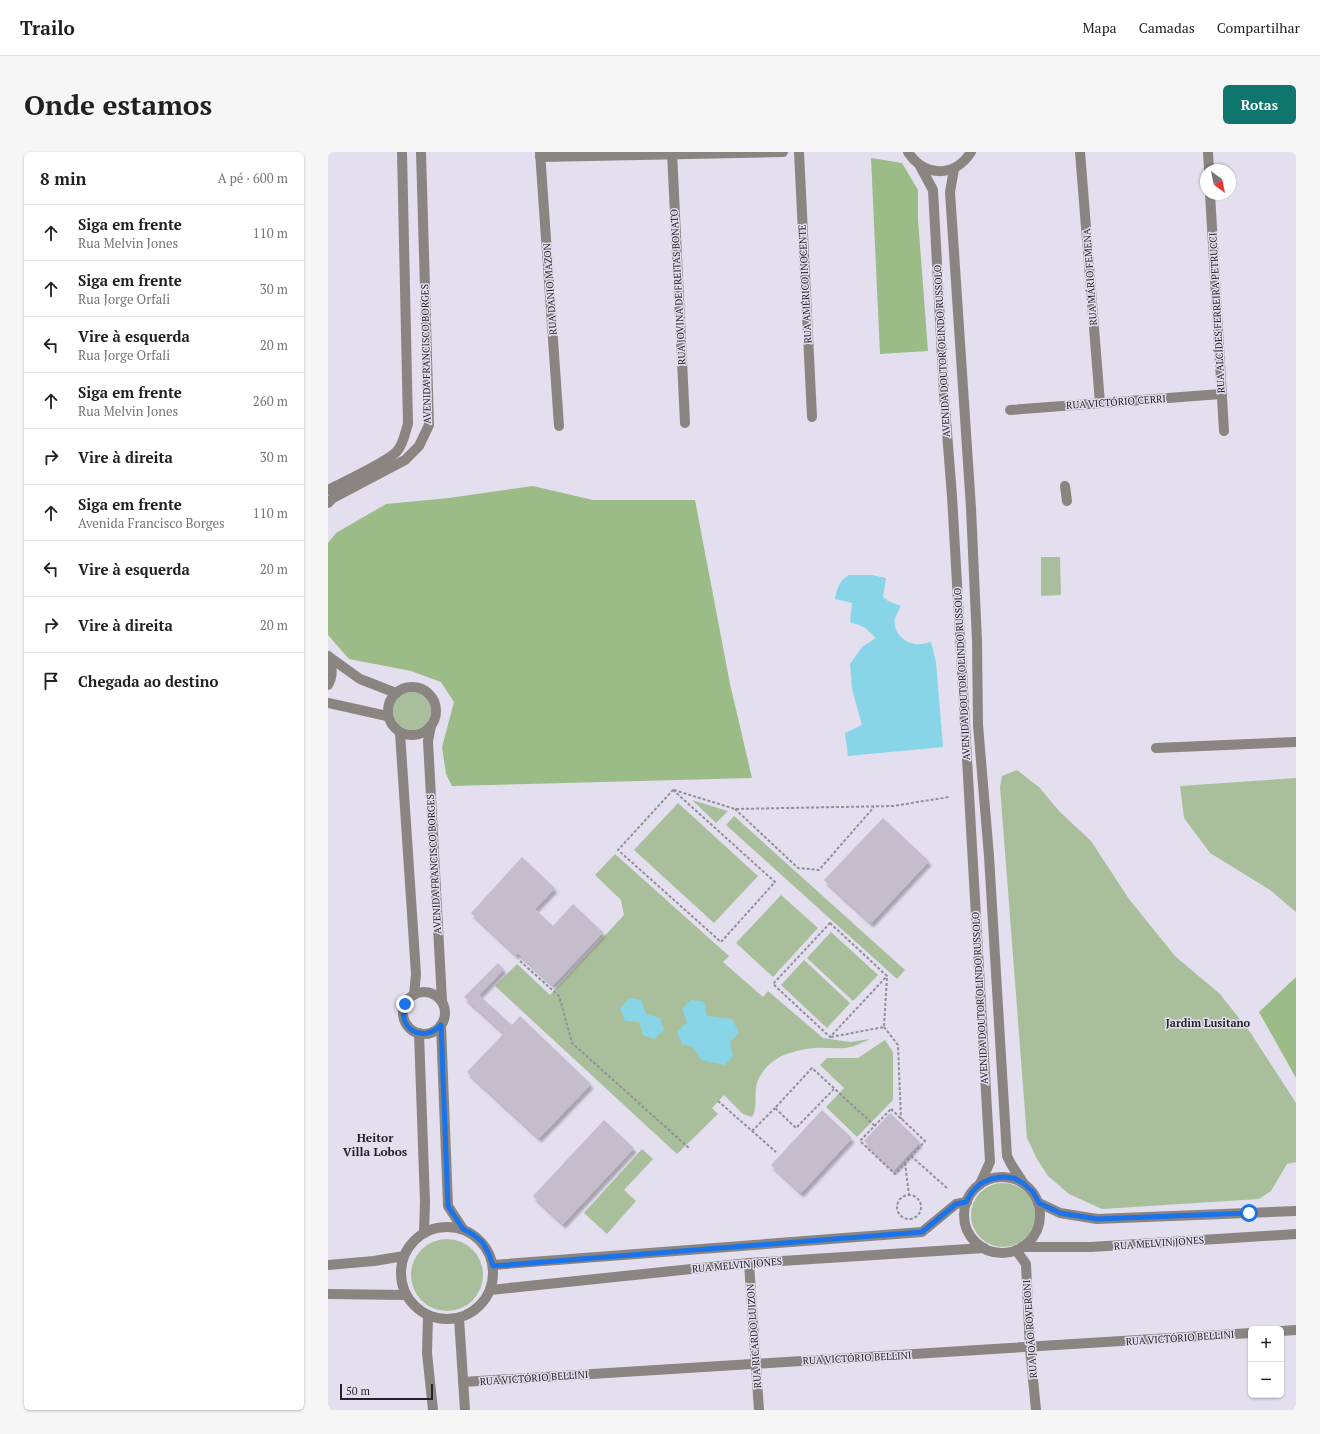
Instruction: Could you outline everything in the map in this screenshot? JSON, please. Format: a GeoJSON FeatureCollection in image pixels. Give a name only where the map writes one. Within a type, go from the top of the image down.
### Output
{"type":"FeatureCollection","features":[{"type":"Feature","properties":{"kind":"street","name":"AVENIDA FRANCISCO BORGES"},"geometry":{"type":"LineString","coordinates":[[328,503],[333,498],[372,472],[398,450],[404,438],[408,424],[402,152]]}},
{"type":"Feature","properties":{"kind":"street","name":"AVENIDA FRANCISCO BORGES"},"geometry":{"type":"LineString","coordinates":[[328,490],[405,460],[418,446],[430,425],[421,152]]}},
{"type":"Feature","properties":{"kind":"street"},"geometry":{"type":"LineString","coordinates":[[540,155],[783,152]]}},
{"type":"Feature","properties":{"kind":"street","name":"RUA AMÉRICO INOCENTE"},"geometry":{"type":"LineString","coordinates":[[799,152],[812,416]]}},
{"type":"Feature","properties":{"kind":"street","name":"AVENIDA DOUTOR OLINDO RUSSOLO"},"geometry":{"type":"LineString","coordinates":[[908,152],[920,166],[933,190],[943,386],[952,496],[990,1162],[980,1184]]}},
{"type":"Feature","properties":{"kind":"street"},"geometry":{"type":"LineString","coordinates":[[920,166],[942,172],[954,169],[964,162],[971,152]]}},
{"type":"Feature","properties":{"kind":"street","name":"RUA MÁRIO FEMENA"},"geometry":{"type":"LineString","coordinates":[[1080,152],[1100,403]]}},
{"type":"Feature","properties":{"kind":"street"},"geometry":{"type":"LineString","coordinates":[[1208,152],[1209,164]]}},
{"type":"Feature","properties":{"kind":"street","name":"RUA JOVINA DE FREITAS BONATO"},"geometry":{"type":"LineString","coordinates":[[672,153],[685,423]]}},
{"type":"Feature","properties":{"kind":"street","name":"RUA DANIO MAZON"},"geometry":{"type":"LineString","coordinates":[[540,155],[559,426]]}},
{"type":"Feature","properties":{"kind":"street","name":"AVENIDA DOUTOR OLINDO RUSSOLO"},"geometry":{"type":"LineString","coordinates":[[954,169],[950,192],[971,508],[977,641],[978,725],[1007,1156],[1024,1184]]}},
{"type":"Feature","properties":{"kind":"street","name":"RUA ALCÍDES FERREIRA PETRUCCI"},"geometry":{"type":"LineString","coordinates":[[1210,200],[1224,431]]}},
{"type":"Feature","properties":{"kind":"street","name":"RUA VICTÓRIO CERRI"},"geometry":{"type":"LineString","coordinates":[[1010,410],[1221,394]]}},
{"type":"Feature","properties":{"kind":"street"},"geometry":{"type":"LineString","coordinates":[[1065,486],[1067,501]]}},
{"type":"Feature","properties":{"kind":"street"},"geometry":{"type":"LineString","coordinates":[[952,496],[970,494]]}},
{"type":"Feature","properties":{"kind":"street"},"geometry":{"type":"LineString","coordinates":[[952,510],[971,508]]}},
{"type":"Feature","properties":{"kind":"street"},"geometry":{"type":"LineString","coordinates":[[960,642],[977,641]]}},
{"type":"Feature","properties":{"kind":"street"},"geometry":{"type":"LineString","coordinates":[[328,656],[332,664],[332,673],[328,685]]}},
{"type":"Feature","properties":{"kind":"street"},"geometry":{"type":"LineString","coordinates":[[328,656],[360,679],[396,692]]}},
{"type":"Feature","properties":{"kind":"street"},"geometry":{"type":"LineString","coordinates":[[410,686],[418,687],[428,694],[435,704],[435,719],[431,726],[424,732],[416,735],[400,733],[390,723],[388,716],[388,703],[396,692],[402,688],[410,686]]}},
{"type":"Feature","properties":{"kind":"street"},"geometry":{"type":"LineString","coordinates":[[328,703],[388,716]]}},
{"type":"Feature","properties":{"kind":"street","name":"AVENIDA FRANCISCO BORGES"},"geometry":{"type":"LineString","coordinates":[[431,726],[428,741],[442,1001]]}},
{"type":"Feature","properties":{"kind":"street"},"geometry":{"type":"LineString","coordinates":[[400,733],[416,974],[414,995]]}},
{"type":"Feature","properties":{"kind":"street"},"geometry":{"type":"LineString","coordinates":[[1156,748],[1296,742]]}},
{"type":"Feature","properties":{"kind":"street"},"geometry":{"type":"LineString","coordinates":[[441,1025],[432,1033],[419,1033],[408,1027],[403,1016],[405,1004],[414,995],[426,992],[438,997],[442,1001],[445,1013],[441,1025],[448,1206],[463,1229]]}},
{"type":"Feature","properties":{"kind":"street"},"geometry":{"type":"LineString","coordinates":[[419,1033],[425,1202],[424,1233]]}},
{"type":"Feature","properties":{"kind":"street"},"geometry":{"type":"LineString","coordinates":[[1002,1177],[1014,1178],[1024,1184],[1033,1192],[1039,1203],[1040,1216],[1038,1228],[1032,1239],[1019,1249],[1005,1253],[995,1252],[984,1248],[969,1234],[965,1224],[964,1213],[966,1202],[972,1192],[980,1184],[991,1179],[1002,1177]]}},
{"type":"Feature","properties":{"kind":"street","name":"RUA MELVIN JONES"},"geometry":{"type":"LineString","coordinates":[[493,1266],[922,1232],[956,1204],[966,1202]]}},
{"type":"Feature","properties":{"kind":"street"},"geometry":{"type":"LineString","coordinates":[[1039,1203],[1060,1213],[1097,1219],[1296,1211]]}},
{"type":"Feature","properties":{"kind":"street"},"geometry":{"type":"LineString","coordinates":[[450,1226],[463,1229],[474,1235],[483,1243],[489,1254],[493,1266],[493,1278],[490,1290],[478,1307],[469,1314],[459,1318],[448,1319],[428,1315],[412,1303],[406,1295],[401,1282],[400,1269],[404,1256],[412,1243],[424,1233],[436,1228],[450,1226]]}},
{"type":"Feature","properties":{"kind":"street","name":"RUA MELVIN JONES"},"geometry":{"type":"LineString","coordinates":[[1019,1249],[1091,1247],[1296,1234]]}},
{"type":"Feature","properties":{"kind":"street","name":"RUA MELVIN JONES"},"geometry":{"type":"LineString","coordinates":[[490,1290],[749,1263],[984,1248]]}},
{"type":"Feature","properties":{"kind":"street","name":"RUA JOÃO ROVERONI"},"geometry":{"type":"LineString","coordinates":[[1019,1249],[1026,1264],[1030,1348],[1036,1410]]}},
{"type":"Feature","properties":{"kind":"street"},"geometry":{"type":"LineString","coordinates":[[328,1265],[374,1261],[404,1256]]}},
{"type":"Feature","properties":{"kind":"street","name":"RUA RICARDO LUIZON"},"geometry":{"type":"LineString","coordinates":[[749,1263],[759,1410]]}},
{"type":"Feature","properties":{"kind":"street"},"geometry":{"type":"LineString","coordinates":[[328,1294],[406,1295]]}},
{"type":"Feature","properties":{"kind":"street"},"geometry":{"type":"LineString","coordinates":[[428,1315],[428,1353],[433,1410]]}},
{"type":"Feature","properties":{"kind":"street"},"geometry":{"type":"LineString","coordinates":[[459,1318],[465,1410]]}},
{"type":"Feature","properties":{"kind":"street"},"geometry":{"type":"LineString","coordinates":[[1284,1331],[1296,1330]]}},
{"type":"Feature","properties":{"kind":"street","name":"RUA VICTÓRIO BELLINI"},"geometry":{"type":"LineString","coordinates":[[463,1382],[756,1363],[1030,1348],[1248,1333]]}},
{"type":"Feature","properties":{"kind":"path"},"geometry":{"type":"LineString","coordinates":[[673,790],[775,882],[721,942],[618,850],[673,790]]}},
{"type":"Feature","properties":{"kind":"path"},"geometry":{"type":"LineString","coordinates":[[673,790],[735,809],[893,806],[949,797]]}},
{"type":"Feature","properties":{"kind":"path"},"geometry":{"type":"LineString","coordinates":[[735,809],[798,868],[819,870],[874,807]]}},
{"type":"Feature","properties":{"kind":"path"},"geometry":{"type":"LineString","coordinates":[[830,1037],[773,984],[814,940],[830,923],[887,976]]}},
{"type":"Feature","properties":{"kind":"path"},"geometry":{"type":"LineString","coordinates":[[520,961],[559,996],[572,1043],[690,1149]]}},
{"type":"Feature","properties":{"kind":"path"},"geometry":{"type":"LineString","coordinates":[[887,976],[884,1027],[898,1045],[901,1119]]}},
{"type":"Feature","properties":{"kind":"path"},"geometry":{"type":"LineString","coordinates":[[830,1037],[887,976]]}},
{"type":"Feature","properties":{"kind":"path"},"geometry":{"type":"LineString","coordinates":[[830,1037],[884,1027]]}},
{"type":"Feature","properties":{"kind":"path"},"geometry":{"type":"LineString","coordinates":[[752,1131],[812,1068],[875,1126]]}},
{"type":"Feature","properties":{"kind":"path"},"geometry":{"type":"LineString","coordinates":[[775,1108],[796,1128],[834,1089]]}},
{"type":"Feature","properties":{"kind":"path"},"geometry":{"type":"LineString","coordinates":[[718,1101],[776,1152]]}},
{"type":"Feature","properties":{"kind":"path"},"geometry":{"type":"LineString","coordinates":[[891,1109],[926,1141],[895,1174],[860,1141],[875,1126],[891,1109]]}},
{"type":"Feature","properties":{"kind":"path"},"geometry":{"type":"LineString","coordinates":[[911,1156],[947,1188]]}},
{"type":"Feature","properties":{"kind":"path"},"geometry":{"type":"LineString","coordinates":[[906,1163],[909,1195]]}},
{"type":"Feature","properties":{"kind":"path"},"geometry":{"type":"LineString","coordinates":[[909,1195],[915,1196],[922,1206],[920,1214],[909,1220],[899,1214],[897,1206],[900,1199],[909,1195]]}},
{"type":"Feature","properties":{"kind":"green space"},"geometry":{"type":"Polygon","coordinates":[[[871,158],[902,163],[918,190],[918,219],[928,351],[880,354],[871,158]]]}},
{"type":"Feature","properties":{"kind":"green space"},"geometry":{"type":"Polygon","coordinates":[[[533,486],[593,500],[695,500],[730,684],[752,778],[452,786],[446,774],[442,747],[454,702],[441,682],[411,671],[349,659],[328,635],[328,543],[336,533],[386,504],[449,498],[533,486]]]}},
{"type":"Feature","properties":{"kind":"green space"},"geometry":{"type":"Polygon","coordinates":[[[1041,557],[1060,557],[1061,595],[1041,596],[1041,557]]]}},
{"type":"Feature","properties":{"kind":"green space"},"geometry":{"type":"Polygon","coordinates":[[[412,692],[422,695],[428,701],[431,711],[428,721],[422,727],[412,730],[402,727],[396,721],[393,711],[396,701],[402,695],[412,692]]]}},
{"type":"Feature","properties":{"kind":"green space"},"geometry":{"type":"Polygon","coordinates":[[[1017,770],[1040,788],[1059,811],[1091,841],[1129,899],[1175,956],[1220,994],[1250,1032],[1296,1103],[1296,1162],[1287,1164],[1271,1191],[1259,1199],[1102,1209],[1069,1194],[1048,1176],[1037,1159],[1027,1138],[1000,787],[1002,776],[1017,770]]]}},
{"type":"Feature","properties":{"kind":"green space"},"geometry":{"type":"Polygon","coordinates":[[[1296,778],[1296,912],[1270,890],[1210,853],[1184,818],[1180,786],[1296,778]]]}},
{"type":"Feature","properties":{"kind":"green space"},"geometry":{"type":"Polygon","coordinates":[[[692,800],[728,811],[716,823],[692,800]]]}},
{"type":"Feature","properties":{"kind":"green space"},"geometry":{"type":"Polygon","coordinates":[[[678,803],[758,876],[714,923],[634,850],[678,803]]]}},
{"type":"Feature","properties":{"kind":"green space"},"geometry":{"type":"Polygon","coordinates":[[[734,816],[905,970],[897,979],[726,825],[734,816]]]}},
{"type":"Feature","properties":{"kind":"green space"},"geometry":{"type":"Polygon","coordinates":[[[615,854],[729,956],[723,962],[763,997],[768,991],[823,1038],[850,1042],[870,1039],[855,1046],[846,1048],[814,1048],[801,1050],[776,1059],[767,1067],[759,1078],[756,1088],[755,1108],[752,1117],[743,1114],[724,1095],[712,1108],[718,1114],[677,1154],[495,986],[517,964],[550,995],[624,915],[621,900],[595,875],[615,854]]]}},
{"type":"Feature","properties":{"kind":"green space"},"geometry":{"type":"Polygon","coordinates":[[[781,895],[818,928],[773,977],[736,943],[781,895]]]}},
{"type":"Feature","properties":{"kind":"green space"},"geometry":{"type":"Polygon","coordinates":[[[831,932],[878,975],[853,1001],[807,958],[831,932]]]}},
{"type":"Feature","properties":{"kind":"green space"},"geometry":{"type":"Polygon","coordinates":[[[804,960],[850,1003],[827,1028],[781,985],[804,960]]]}},
{"type":"Feature","properties":{"kind":"green space"},"geometry":{"type":"Polygon","coordinates":[[[1296,977],[1296,1078],[1259,1012],[1296,977]]]}},
{"type":"Feature","properties":{"kind":"green space"},"geometry":{"type":"Polygon","coordinates":[[[885,1040],[893,1052],[893,1100],[857,1137],[826,1107],[844,1088],[820,1065],[827,1058],[858,1058],[885,1040]]]}},
{"type":"Feature","properties":{"kind":"green space"},"geometry":{"type":"Polygon","coordinates":[[[642,1149],[653,1159],[624,1190],[636,1201],[607,1234],[584,1213],[642,1149]]]}},
{"type":"Feature","properties":{"kind":"green space"},"geometry":{"type":"Polygon","coordinates":[[[1003,1183],[1015,1185],[1026,1192],[1033,1203],[1035,1215],[1033,1227],[1026,1238],[1015,1245],[1003,1247],[991,1245],[980,1238],[973,1227],[971,1215],[973,1203],[980,1192],[991,1185],[1003,1183]]]}},
{"type":"Feature","properties":{"kind":"green space"},"geometry":{"type":"Polygon","coordinates":[[[447,1239],[467,1245],[477,1255],[483,1275],[477,1295],[467,1305],[447,1311],[427,1305],[417,1295],[411,1275],[417,1255],[427,1245],[447,1239]]]}},
{"type":"Feature","properties":{"kind":"water"},"geometry":{"type":"Polygon","coordinates":[[[849,575],[872,575],[886,578],[883,597],[888,601],[901,606],[895,618],[895,627],[899,635],[906,641],[915,644],[931,642],[936,662],[943,747],[848,756],[845,733],[862,725],[852,689],[850,664],[862,647],[876,638],[864,627],[850,622],[852,603],[835,599],[839,585],[849,575]]]}},
{"type":"Feature","properties":{"kind":"water"},"geometry":{"type":"Polygon","coordinates":[[[630,998],[641,1000],[646,1014],[660,1018],[664,1030],[654,1039],[643,1035],[639,1022],[625,1021],[620,1008],[630,998]]]}},
{"type":"Feature","properties":{"kind":"water"},"geometry":{"type":"Polygon","coordinates":[[[691,1000],[704,1002],[707,1016],[732,1019],[739,1032],[730,1042],[733,1056],[725,1065],[701,1060],[693,1047],[682,1044],[677,1032],[687,1022],[682,1009],[691,1000]]]}},
{"type":"Feature","properties":{"kind":"building"},"geometry":{"type":"Polygon","coordinates":[[[883,818],[929,861],[871,923],[824,880],[883,818]]]}},
{"type":"Feature","properties":{"kind":"building"},"geometry":{"type":"Polygon","coordinates":[[[522,857],[555,888],[535,909],[553,926],[573,904],[603,932],[553,985],[518,953],[516,955],[471,913],[522,857]]]}},
{"type":"Feature","properties":{"kind":"building"},"geometry":{"type":"Polygon","coordinates":[[[498,963],[504,969],[479,995],[512,1025],[520,1016],[591,1084],[539,1138],[467,1072],[504,1033],[464,997],[498,963]]]}},
{"type":"Feature","properties":{"kind":"building"},"geometry":{"type":"Polygon","coordinates":[[[822,1110],[852,1138],[801,1193],[771,1165],[822,1110]]]}},
{"type":"Feature","properties":{"kind":"building"},"geometry":{"type":"Polygon","coordinates":[[[890,1113],[920,1142],[894,1170],[864,1141],[890,1113]]]}},
{"type":"Feature","properties":{"kind":"building"},"geometry":{"type":"Polygon","coordinates":[[[604,1120],[634,1148],[563,1224],[533,1196],[604,1120]]]}},
{"type":"Feature","properties":{"kind":"district","name":"Jardim Lusitano"},"geometry":{"type":"Point","coordinates":[1208,1023]}},
{"type":"Feature","properties":{"kind":"district","name":"Heitor Villa Lobos"},"geometry":{"type":"Point","coordinates":[375,1144]}},
{"type":"Feature","properties":{"kind":"route"},"geometry":{"type":"LineString","coordinates":[[405,1004],[403,1016],[408,1027],[413,1031],[425,1034],[432,1033],[441,1025],[448,1206],[463,1229],[474,1235],[483,1243],[493,1266],[922,1232],[956,1204],[966,1202],[972,1192],[980,1184],[991,1179],[1002,1177],[1014,1178],[1024,1184],[1033,1192],[1039,1203],[1060,1213],[1097,1219],[1249,1213]]}}]}
